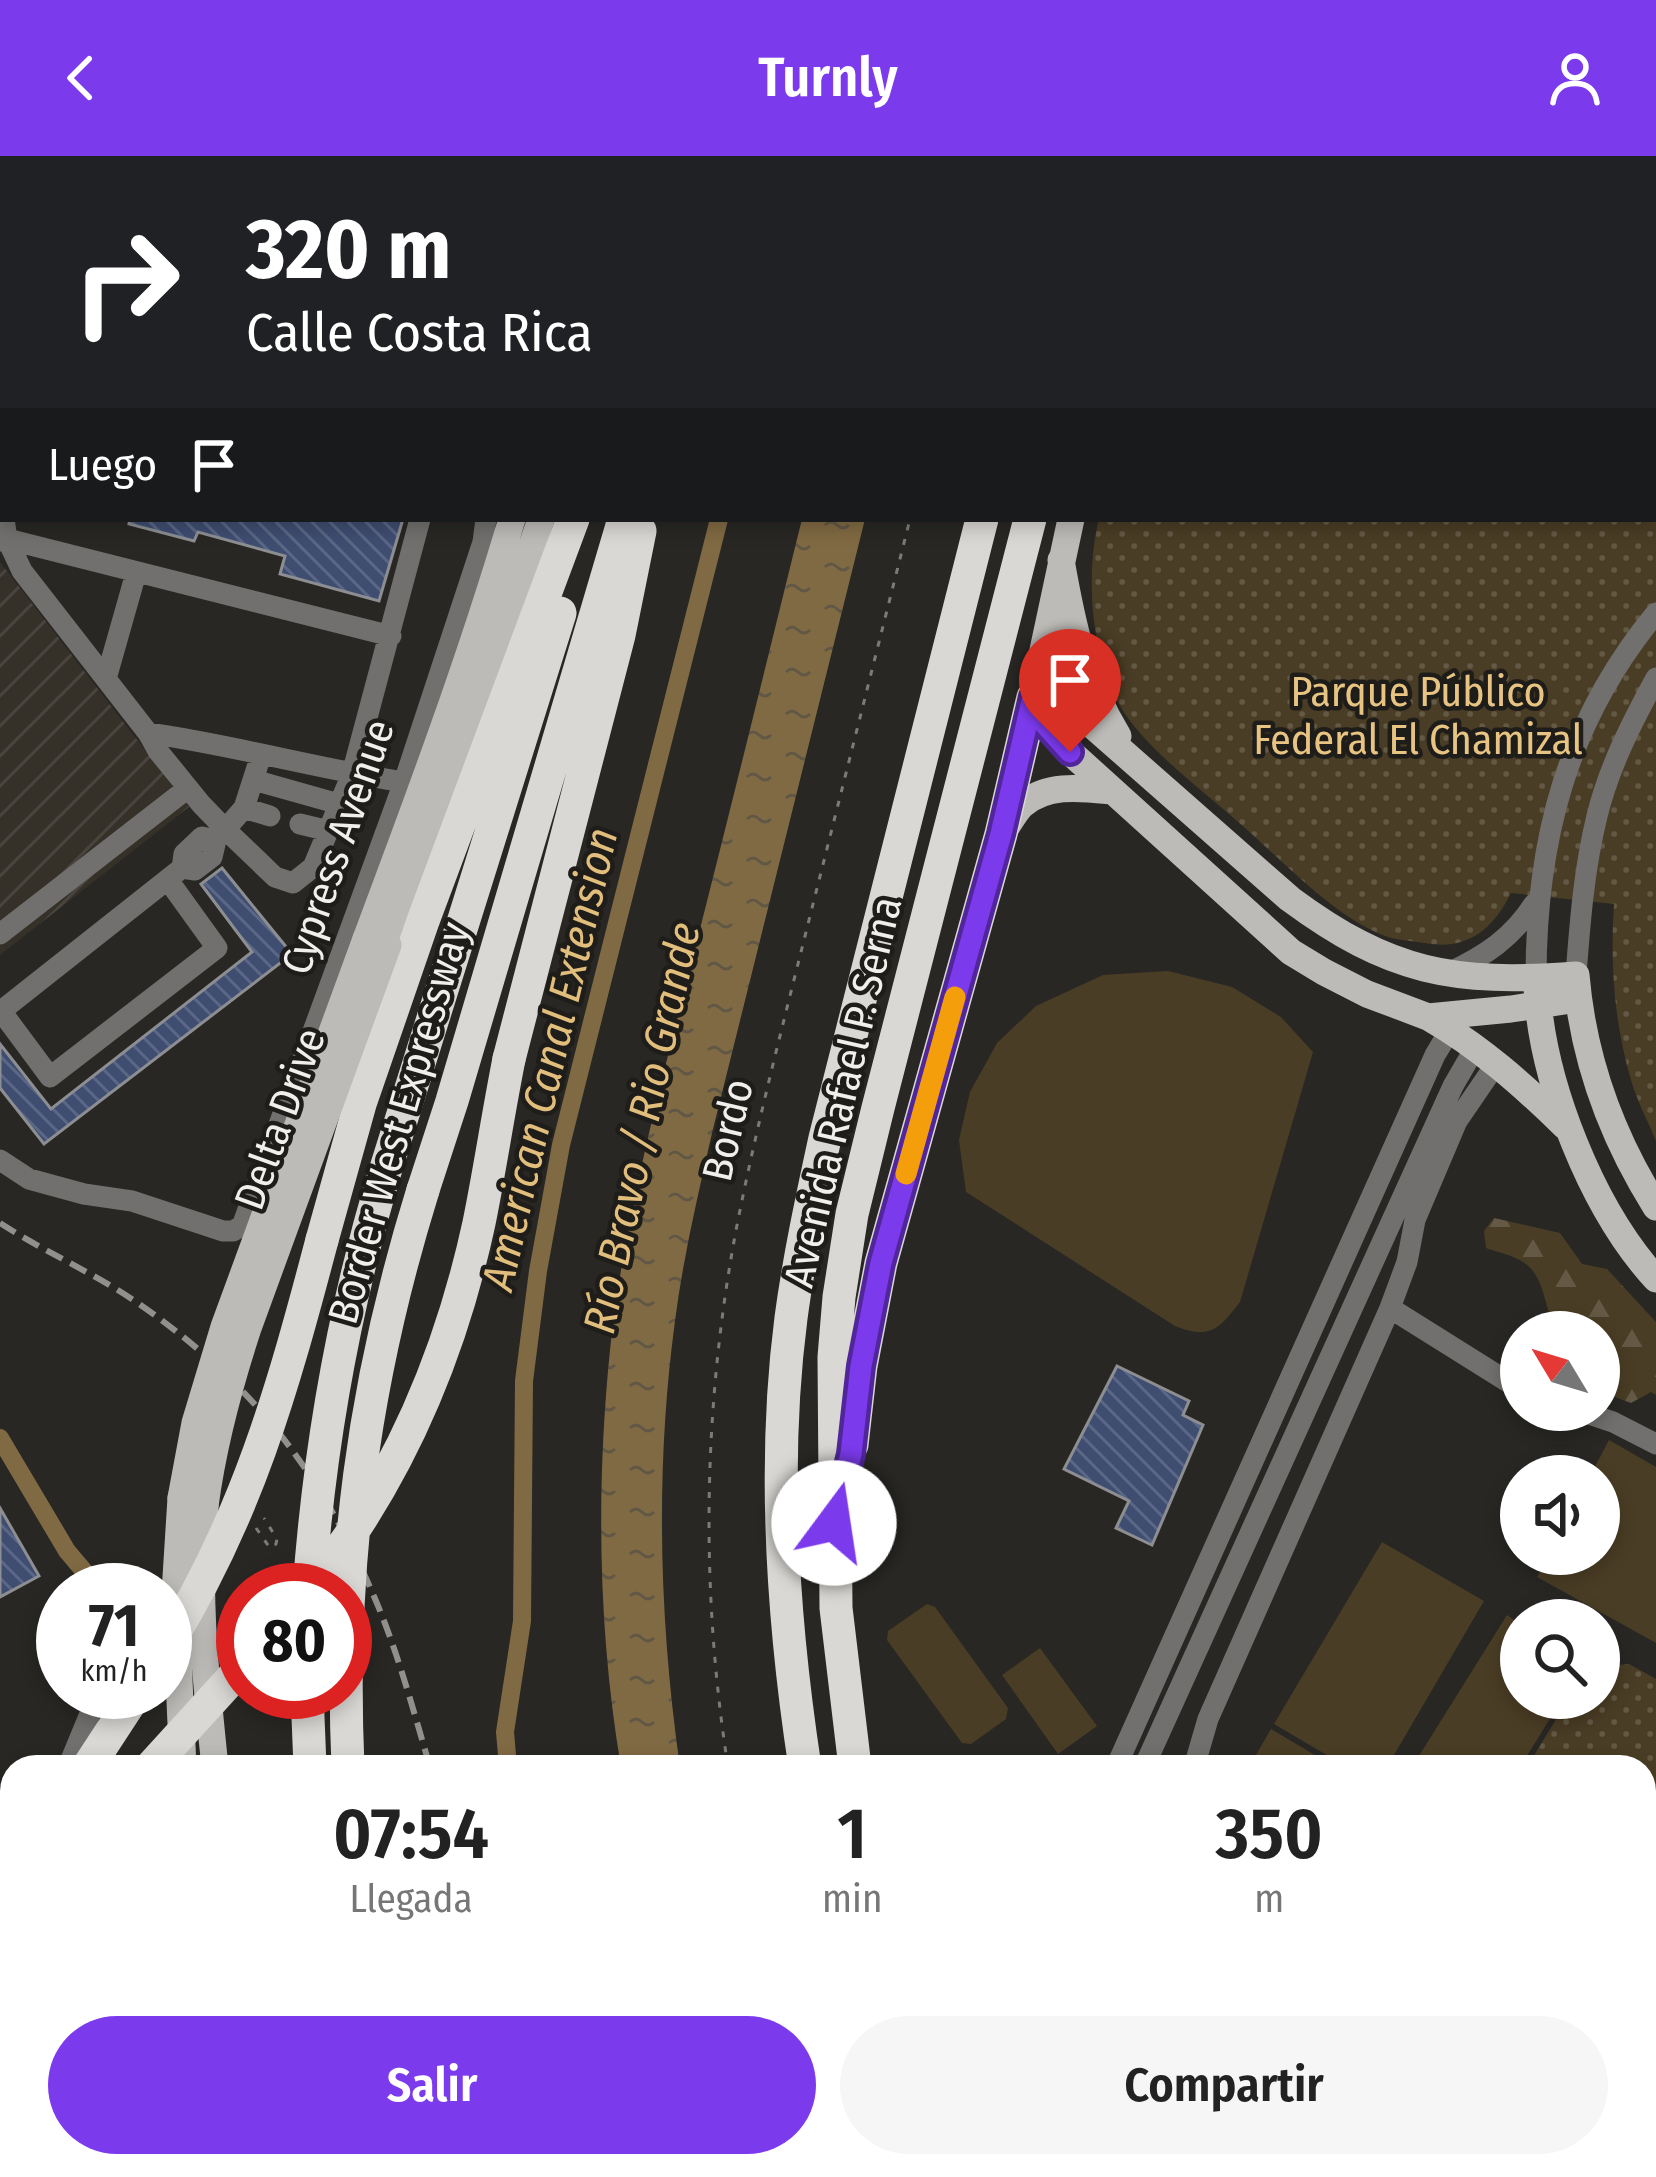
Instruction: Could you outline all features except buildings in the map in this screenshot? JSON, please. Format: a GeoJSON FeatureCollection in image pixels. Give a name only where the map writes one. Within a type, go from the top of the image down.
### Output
{"type":"FeatureCollection","features":[{"type":"Feature","properties":{"kind":"highway"},"geometry":{"type":"LineString","coordinates":[[192,1599],[224,1541],[256,1465],[290,1362],[360,1104],[422,921],[572,522]]}},
{"type":"Feature","properties":{"kind":"highway"},"geometry":{"type":"LineString","coordinates":[[312,1563],[327,1426],[347,1312],[383,1178],[586,522]]}},
{"type":"Feature","properties":{"kind":"highway","name":"Border West Expressway"},"geometry":{"type":"LineString","coordinates":[[348,1755],[346,1616],[354,1503],[378,1356],[401,1262],[623,522]]}},
{"type":"Feature","properties":{"kind":"highway"},"geometry":{"type":"LineString","coordinates":[[329,1563],[393,1466],[443,1353],[479,1222],[509,1059],[620,635],[641,522]]}},
{"type":"Feature","properties":{"kind":"highway","name":"Avenida Rafael P. Serna"},"geometry":{"type":"LineString","coordinates":[[803,1755],[784,1552],[784,1404],[791,1322],[825,1138],[981,522]]}},
{"type":"Feature","properties":{"kind":"highway","name":"Avenida Rafael P. Serna"},"geometry":{"type":"LineString","coordinates":[[854,1755],[836,1608],[834,1357],[838,1297],[852,1214],[1029,522]]}},
{"type":"Feature","properties":{"kind":"highway"},"geometry":{"type":"LineString","coordinates":[[834,1523],[851,1454],[861,1366],[881,1263],[1001,834],[1033,697]]}},
{"type":"Feature","properties":{"kind":"highway"},"geometry":{"type":"LineString","coordinates":[[162,1755],[216,1696]]}},
{"type":"Feature","properties":{"kind":"highway"},"geometry":{"type":"LineString","coordinates":[[96,1755],[119,1719]]}},
{"type":"Feature","properties":{"kind":"highway"},"geometry":{"type":"LineString","coordinates":[[308,1719],[310,1755]]}},
{"type":"Feature","properties":{"kind":"main road","name":"Delta Drive"},"geometry":{"type":"LineString","coordinates":[[377,942],[511,522]]}},
{"type":"Feature","properties":{"kind":"main road","name":"Delta Drive"},"geometry":{"type":"LineString","coordinates":[[213,1755],[193,1502],[195,1423],[211,1366],[497,651],[540,522]]}},
{"type":"Feature","properties":{"kind":"main road"},"geometry":{"type":"LineString","coordinates":[[1071,522],[1033,697],[1044,723],[1112,791],[1291,952],[1367,994],[1439,1023],[1529,1090],[1568,1129]]}},
{"type":"Feature","properties":{"kind":"main road"},"geometry":{"type":"LineString","coordinates":[[1061,560],[1076,641],[1089,681],[1136,765]]}},
{"type":"Feature","properties":{"kind":"main road"},"geometry":{"type":"LineString","coordinates":[[1033,697],[1049,694],[1067,703],[1290,899],[1362,946],[1407,965],[1446,974],[1537,991],[1577,987],[1592,1062],[1612,1125],[1656,1207]]}},
{"type":"Feature","properties":{"kind":"main road"},"geometry":{"type":"LineString","coordinates":[[1001,834],[1034,797],[1073,787],[1112,791]]}},
{"type":"Feature","properties":{"kind":"main road"},"geometry":{"type":"LineString","coordinates":[[1439,1023],[1511,1010],[1537,991]]}},
{"type":"Feature","properties":{"kind":"main road"},"geometry":{"type":"LineString","coordinates":[[1537,991],[1568,1129],[1616,1226],[1656,1279]]}},
{"type":"Feature","properties":{"kind":"main road","name":"Delta Drive"},"geometry":{"type":"LineString","coordinates":[[182,1755],[175,1593],[193,1502]]}},
{"type":"Feature","properties":{"kind":"street"},"geometry":{"type":"LineString","coordinates":[[4,533],[22,571],[221,835],[274,877],[293,883],[313,867],[352,774],[419,522]]}},
{"type":"Feature","properties":{"kind":"street","name":"Cypress Avenue"},"geometry":{"type":"LineString","coordinates":[[0,1160],[29,1179],[84,1194],[132,1201],[223,1231],[242,1226],[404,782],[485,522]]}},
{"type":"Feature","properties":{"kind":"street"},"geometry":{"type":"LineString","coordinates":[[4,533],[136,573],[391,636]]}},
{"type":"Feature","properties":{"kind":"street"},"geometry":{"type":"LineString","coordinates":[[106,679],[136,573]]}},
{"type":"Feature","properties":{"kind":"street"},"geometry":{"type":"LineString","coordinates":[[1537,991],[1538,899],[1549,830],[1567,767],[1611,674],[1656,613]]}},
{"type":"Feature","properties":{"kind":"street"},"geometry":{"type":"LineString","coordinates":[[1577,987],[1586,872],[1598,813],[1612,766],[1656,678]]}},
{"type":"Feature","properties":{"kind":"street"},"geometry":{"type":"LineString","coordinates":[[148,733],[404,782]]}},
{"type":"Feature","properties":{"kind":"street"},"geometry":{"type":"LineString","coordinates":[[175,874],[217,947],[50,1077],[2,1011],[175,874],[184,854],[202,838],[221,835],[244,808],[261,755]]}},
{"type":"Feature","properties":{"kind":"street"},"geometry":{"type":"LineString","coordinates":[[254,780],[339,804]]}},
{"type":"Feature","properties":{"kind":"street"},"geometry":{"type":"LineString","coordinates":[[0,934],[188,788]]}},
{"type":"Feature","properties":{"kind":"street"},"geometry":{"type":"LineString","coordinates":[[244,808],[270,816]]}},
{"type":"Feature","properties":{"kind":"street"},"geometry":{"type":"LineString","coordinates":[[300,824],[329,831]]}},
{"type":"Feature","properties":{"kind":"street"},"geometry":{"type":"LineString","coordinates":[[1446,974],[1507,939],[1538,899]]}},
{"type":"Feature","properties":{"kind":"street"},"geometry":{"type":"LineString","coordinates":[[1122,1755],[1426,1074],[1439,1023]]}},
{"type":"Feature","properties":{"kind":"street"},"geometry":{"type":"LineString","coordinates":[[1149,1755],[1454,1086],[1485,1056]]}},
{"type":"Feature","properties":{"kind":"street"},"geometry":{"type":"LineString","coordinates":[[1198,1755],[1208,1719],[1390,1308],[1407,1262],[1415,1220],[1485,1056]]}},
{"type":"Feature","properties":{"kind":"street"},"geometry":{"type":"LineString","coordinates":[[1426,1074],[1454,1086]]}},
{"type":"Feature","properties":{"kind":"street"},"geometry":{"type":"LineString","coordinates":[[1407,1117],[1434,1129]]}},
{"type":"Feature","properties":{"kind":"street"},"geometry":{"type":"LineString","coordinates":[[1390,1308],[1500,1377]]}},
{"type":"Feature","properties":{"kind":"street"},"geometry":{"type":"LineString","coordinates":[[1620,1426],[1656,1444]]}},
{"type":"Feature","properties":{"kind":"street"},"geometry":{"type":"LineString","coordinates":[[1242,1489],[1255,1493],[1260,1511]]}},
{"type":"Feature","properties":{"kind":"street"},"geometry":{"type":"LineString","coordinates":[[73,1755],[87,1719]]}},
{"type":"Feature","properties":{"kind":"path","name":"Bordo"},"geometry":{"type":"LineString","coordinates":[[726,1755],[717,1697],[707,1542],[715,1384],[734,1249],[776,1053],[909,522]]}},
{"type":"Feature","properties":{"kind":"shaded area"},"geometry":{"type":"Polygon","coordinates":[[[0,562],[189,807],[0,955],[0,562]]]}},
{"type":"Feature","properties":{"kind":"green space","name":"Parque Público Federal El Chamizal"},"geometry":{"type":"Polygon","coordinates":[[[1098,522],[1656,522],[1656,1141],[1633,1088],[1617,1014],[1614,904],[1511,893],[1496,918],[1477,935],[1440,945],[1380,934],[1343,913],[1174,767],[1120,706],[1103,663],[1093,614],[1098,522]]]}},
{"type":"Feature","properties":{"kind":"green space"},"geometry":{"type":"Polygon","coordinates":[[[1168,971],[1232,987],[1281,1017],[1313,1052],[1240,1302],[1219,1325],[1205,1332],[1175,1326],[966,1192],[959,1140],[970,1092],[997,1043],[1036,1006],[1103,975],[1168,971]]]}},
{"type":"Feature","properties":{"kind":"green space"},"geometry":{"type":"Polygon","coordinates":[[[1494,1218],[1560,1233],[1582,1264],[1607,1269],[1656,1322],[1656,1395],[1651,1392],[1631,1403],[1620,1399],[1620,1311],[1549,1311],[1531,1268],[1486,1248],[1484,1231],[1494,1218]]]}},
{"type":"Feature","properties":{"kind":"green space"},"geometry":{"type":"Polygon","coordinates":[[[1609,1440],[1656,1467],[1656,1643],[1620,1623],[1620,1599],[1577,1599],[1537,1577],[1620,1575],[1620,1455],[1601,1455],[1609,1440]]]}},
{"type":"Feature","properties":{"kind":"green space"},"geometry":{"type":"Polygon","coordinates":[[[1382,1542],[1484,1601],[1394,1755],[1327,1755],[1274,1724],[1382,1542]]]}},
{"type":"Feature","properties":{"kind":"green space"},"geometry":{"type":"Polygon","coordinates":[[[927,1604],[935,1607],[1008,1708],[1006,1719],[971,1744],[962,1743],[887,1640],[888,1631],[927,1604]]]}},
{"type":"Feature","properties":{"kind":"green space"},"geometry":{"type":"Polygon","coordinates":[[[1500,1626],[1500,1719],[1550,1719],[1527,1755],[1420,1755],[1500,1626]]]}},
{"type":"Feature","properties":{"kind":"green space"},"geometry":{"type":"Polygon","coordinates":[[[1040,1648],[1097,1726],[1058,1754],[1002,1675],[1040,1648]]]}},
{"type":"Feature","properties":{"kind":"green space"},"geometry":{"type":"Polygon","coordinates":[[[1629,1664],[1656,1679],[1656,1755],[1534,1755],[1556,1719],[1620,1719],[1620,1665],[1629,1664]]]}},
{"type":"Feature","properties":{"kind":"green space"},"geometry":{"type":"Polygon","coordinates":[[[1271,1729],[1315,1755],[1256,1755],[1271,1729]]]}},
{"type":"Feature","properties":{"kind":"water"},"geometry":{"type":"Polygon","coordinates":[[[801,522],[864,522],[712,1133],[678,1297],[664,1432],[662,1544],[679,1755],[619,1755],[604,1612],[601,1507],[610,1350],[647,1140],[801,522]]]}},
{"type":"Feature","properties":{"kind":"waterway","name":"American Canal Extension"},"geometry":{"type":"LineString","coordinates":[[507,1755],[505,1732],[522,1621],[524,1381],[538,1271],[561,1145],[718,522]]}},
{"type":"Feature","properties":{"kind":"waterway"},"geometry":{"type":"LineString","coordinates":[[0,1438],[77,1563]]}},
{"type":"Feature","properties":{"kind":"railway"},"geometry":{"type":"LineString","coordinates":[[0,1223],[125,1294],[181,1335],[278,1432],[330,1508],[373,1594],[426,1755]]}},
{"type":"Feature","properties":{"kind":"slow traffic"},"geometry":{"type":"LineString","coordinates":[[906,1174],[955,997]]}},
{"type":"Feature","properties":{"kind":"route"},"geometry":{"type":"LineString","coordinates":[[834,1523],[851,1454],[861,1366],[881,1263],[1001,834],[1033,697],[1044,723],[1070,752]]}},
{"type":"Feature","properties":{"kind":"water label","name":"Río Bravo / Rio Grande"},"geometry":{"type":"Point","coordinates":[642,1128]}}]}
